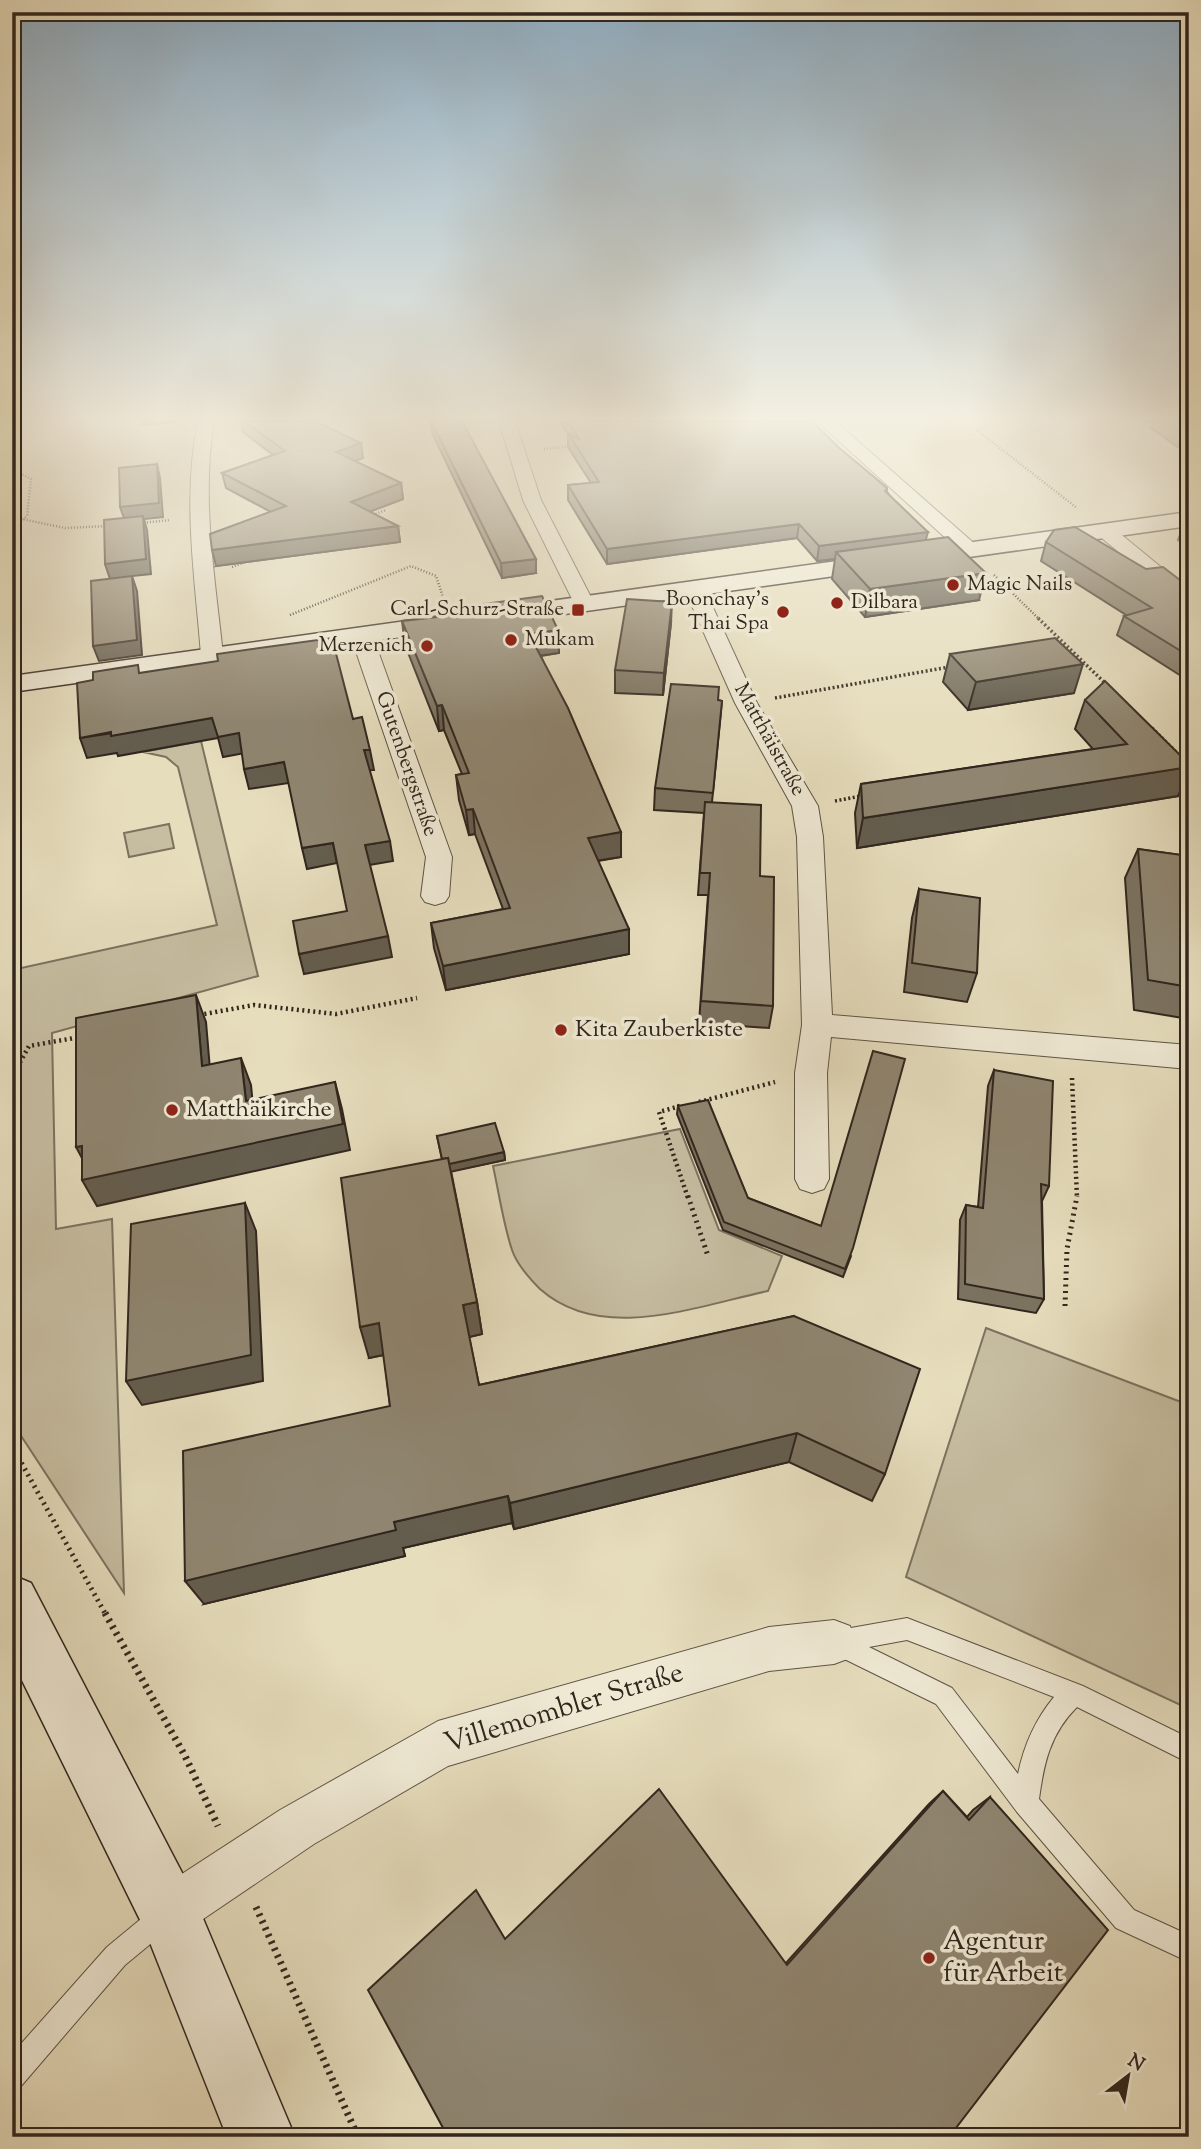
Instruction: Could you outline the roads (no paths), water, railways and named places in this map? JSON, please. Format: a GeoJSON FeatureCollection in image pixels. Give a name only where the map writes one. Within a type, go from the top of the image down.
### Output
{"type":"FeatureCollection","features":[{"type":"Feature","properties":{"kind":"street"},"geometry":{"type":"LineString","coordinates":[[202,521],[212,655]]}},
{"type":"Feature","properties":{"kind":"street"},"geometry":{"type":"LineString","coordinates":[[543,521],[584,603]]}},
{"type":"Feature","properties":{"kind":"street"},"geometry":{"type":"LineString","coordinates":[[938,521],[969,549]]}},
{"type":"Feature","properties":{"kind":"street"},"geometry":{"type":"LineString","coordinates":[[12,684],[1172,521]]}},
{"type":"Feature","properties":{"kind":"street"},"geometry":{"type":"LineString","coordinates":[[1105,530],[1189,600]]}},
{"type":"Feature","properties":{"kind":"street","name":"Matthäistraße"},"geometry":{"type":"LineString","coordinates":[[694,588],[746,702],[805,806],[810,837],[817,1025],[811,1073],[812,1179]]}},
{"type":"Feature","properties":{"kind":"street","name":"Gutenbergstraße"},"geometry":{"type":"LineString","coordinates":[[361,634],[439,857],[435,896]]}},
{"type":"Feature","properties":{"kind":"street"},"geometry":{"type":"LineString","coordinates":[[817,1025],[1071,1049],[1189,1057]]}},
{"type":"Feature","properties":{"kind":"street"},"geometry":{"type":"LineString","coordinates":[[12,1602],[169,1912],[261,2137]]}},
{"type":"Feature","properties":{"kind":"street","name":"Villemombler Straße"},"geometry":{"type":"LineString","coordinates":[[169,1912],[297,1827],[438,1745],[769,1649],[834,1642]]}},
{"type":"Feature","properties":{"kind":"lane","name":"Villemombler Straße"},"geometry":{"type":"LineString","coordinates":[[834,1642],[907,1629],[1075,1694],[1189,1751]]}},
{"type":"Feature","properties":{"kind":"lane"},"geometry":{"type":"LineString","coordinates":[[834,1642],[944,1696],[1027,1803],[1125,1919],[1189,1949]]}},
{"type":"Feature","properties":{"kind":"lane"},"geometry":{"type":"LineString","coordinates":[[1027,1803],[1033,1749],[1058,1708],[1075,1694]]}},
{"type":"Feature","properties":{"kind":"lane"},"geometry":{"type":"LineString","coordinates":[[12,2075],[116,1956],[169,1912]]}},
{"type":"Feature","properties":{"kind":"place","name":"Magic Nails"},"geometry":{"type":"Point","coordinates":[953,585]}},
{"type":"Feature","properties":{"kind":"place","name":"Dilbara"},"geometry":{"type":"Point","coordinates":[837,603]}},
{"type":"Feature","properties":{"kind":"place","name":"Carl-Schurz-Straße"},"geometry":{"type":"Point","coordinates":[578,610]}},
{"type":"Feature","properties":{"kind":"place","name":"Boonchay's Thai Spa"},"geometry":{"type":"Point","coordinates":[783,612]}},
{"type":"Feature","properties":{"kind":"place","name":"Mukam"},"geometry":{"type":"Point","coordinates":[511,640]}},
{"type":"Feature","properties":{"kind":"place","name":"Merzenich"},"geometry":{"type":"Point","coordinates":[427,646]}},
{"type":"Feature","properties":{"kind":"place","name":"Kita Zauberkiste"},"geometry":{"type":"Point","coordinates":[561,1030]}},
{"type":"Feature","properties":{"kind":"place","name":"Matthäikirche"},"geometry":{"type":"Point","coordinates":[172,1110]}},
{"type":"Feature","properties":{"kind":"place","name":"Agentur für Arbeit"},"geometry":{"type":"Point","coordinates":[929,1958]}}]}
